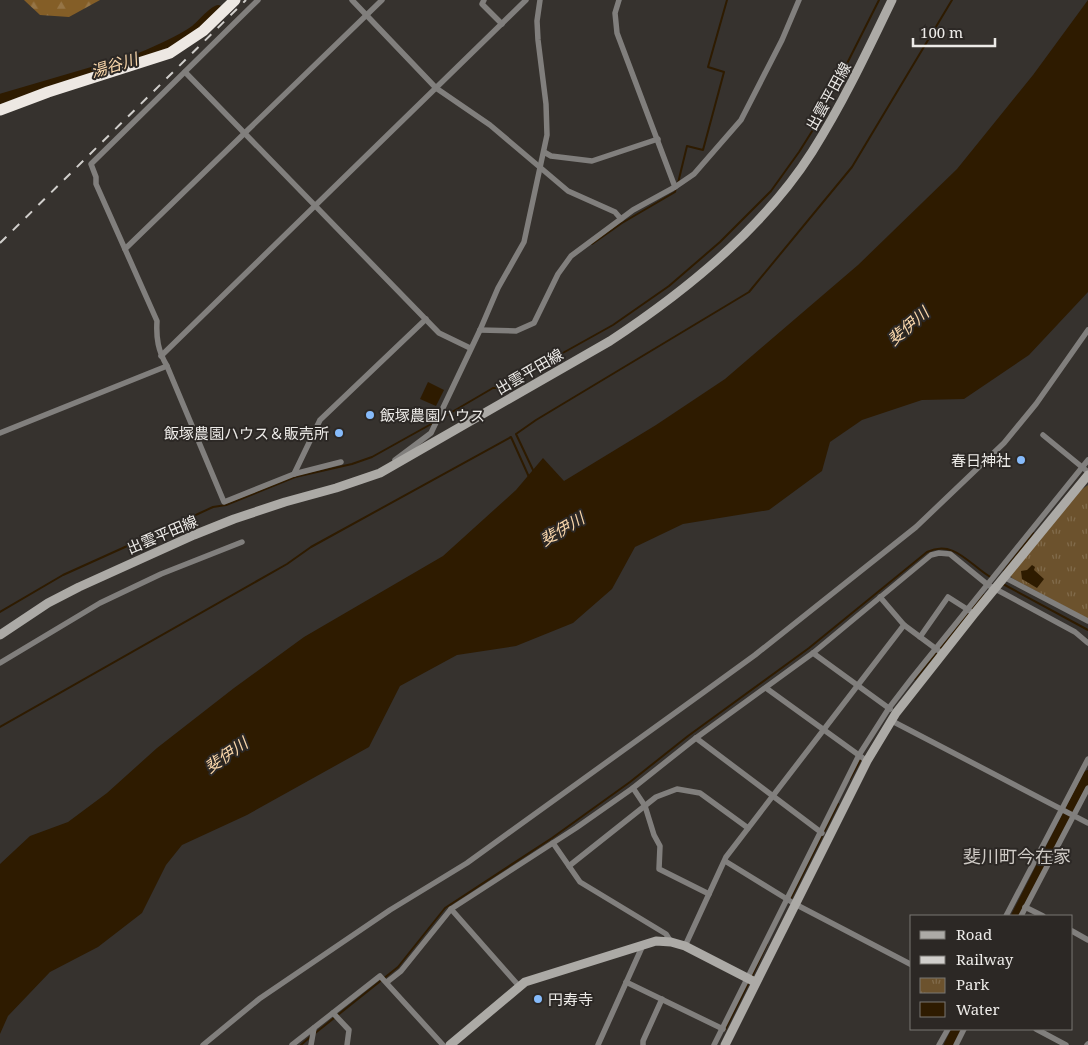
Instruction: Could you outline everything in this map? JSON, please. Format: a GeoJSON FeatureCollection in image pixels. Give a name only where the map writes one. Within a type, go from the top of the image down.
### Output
{"type":"FeatureCollection","features":[{"type":"Feature","properties":{"kind":"highway"},"geometry":{"type":"LineString","coordinates":[[0,110],[48,92],[170,53],[204,31],[235,0]]}},
{"type":"Feature","properties":{"kind":"main road","name":"出雲平田線"},"geometry":{"type":"LineString","coordinates":[[0,634],[56,598],[194,535],[234,519],[380,473],[638,322],[695,280],[720,257],[776,198],[811,153],[855,76],[892,0]]}},
{"type":"Feature","properties":{"kind":"main road"},"geometry":{"type":"LineString","coordinates":[[724,1045],[726,1031],[751,980],[795,904],[824,834],[892,714],[991,587],[1004,577],[1027,543],[1063,497],[1086,472]]}},
{"type":"Feature","properties":{"kind":"main road"},"geometry":{"type":"LineString","coordinates":[[450,1045],[525,982],[656,942],[671,942],[685,946],[751,980]]}},
{"type":"Feature","properties":{"kind":"street"},"geometry":{"type":"LineString","coordinates":[[258,0],[91,164],[96,184],[157,321],[156,338],[160,356],[167,366],[224,502],[294,474],[340,462]]}},
{"type":"Feature","properties":{"kind":"street"},"geometry":{"type":"LineString","coordinates":[[352,0],[436,88],[490,125],[568,191],[615,212],[622,219]]}},
{"type":"Feature","properties":{"kind":"street"},"geometry":{"type":"LineString","coordinates":[[125,249],[382,0]]}},
{"type":"Feature","properties":{"kind":"street"},"geometry":{"type":"LineString","coordinates":[[484,0],[482,4],[502,24]]}},
{"type":"Feature","properties":{"kind":"street"},"geometry":{"type":"LineString","coordinates":[[160,356],[314,204],[526,0]]}},
{"type":"Feature","properties":{"kind":"street"},"geometry":{"type":"LineString","coordinates":[[380,473],[384,467],[431,433],[498,288],[524,242],[547,135],[546,104],[537,22],[540,0]]}},
{"type":"Feature","properties":{"kind":"street"},"geometry":{"type":"LineString","coordinates":[[619,0],[615,13],[617,33],[675,187]]}},
{"type":"Feature","properties":{"kind":"street"},"geometry":{"type":"LineString","coordinates":[[480,330],[516,331],[534,324],[558,274],[571,256],[633,210],[675,187],[694,174],[742,120],[782,40],[799,0]]}},
{"type":"Feature","properties":{"kind":"street"},"geometry":{"type":"LineString","coordinates":[[185,72],[438,333],[470,348]]}},
{"type":"Feature","properties":{"kind":"street"},"geometry":{"type":"LineString","coordinates":[[544,152],[551,156],[592,161],[658,139]]}},
{"type":"Feature","properties":{"kind":"street"},"geometry":{"type":"LineString","coordinates":[[294,474],[320,420],[426,319]]}},
{"type":"Feature","properties":{"kind":"street"},"geometry":{"type":"LineString","coordinates":[[203,1045],[273,989],[390,910],[468,863],[755,654],[916,527],[1004,443],[1036,404],[1088,330]]}},
{"type":"Feature","properties":{"kind":"street"},"geometry":{"type":"LineString","coordinates":[[0,433],[167,366]]}},
{"type":"Feature","properties":{"kind":"street"},"geometry":{"type":"LineString","coordinates":[[1043,435],[1086,472]]}},
{"type":"Feature","properties":{"kind":"street"},"geometry":{"type":"LineString","coordinates":[[1086,472],[1088,460]]}},
{"type":"Feature","properties":{"kind":"street"},"geometry":{"type":"LineString","coordinates":[[0,663],[100,604],[161,574],[242,542]]}},
{"type":"Feature","properties":{"kind":"street"},"geometry":{"type":"LineString","coordinates":[[991,587],[1027,543]]}},
{"type":"Feature","properties":{"kind":"street"},"geometry":{"type":"LineString","coordinates":[[387,982],[401,971],[450,909],[553,843],[632,788],[696,738],[813,653],[931,555],[939,553],[950,554],[991,587],[1075,632],[1088,643]]}},
{"type":"Feature","properties":{"kind":"street"},"geometry":{"type":"LineString","coordinates":[[1004,577],[1088,621]]}},
{"type":"Feature","properties":{"kind":"street"},"geometry":{"type":"LineString","coordinates":[[920,636],[948,597],[971,612]]}},
{"type":"Feature","properties":{"kind":"street"},"geometry":{"type":"LineString","coordinates":[[880,598],[904,624],[939,652]]}},
{"type":"Feature","properties":{"kind":"street"},"geometry":{"type":"LineString","coordinates":[[685,946],[725,861],[748,828],[774,797],[904,624]]}},
{"type":"Feature","properties":{"kind":"street"},"geometry":{"type":"LineString","coordinates":[[813,653],[858,685],[892,714],[1088,823]]}},
{"type":"Feature","properties":{"kind":"street"},"geometry":{"type":"LineString","coordinates":[[766,688],[867,761]]}},
{"type":"Feature","properties":{"kind":"street"},"geometry":{"type":"LineString","coordinates":[[751,980],[787,899],[824,834],[859,755],[892,714]]}},
{"type":"Feature","properties":{"kind":"street"},"geometry":{"type":"LineString","coordinates":[[696,738],[824,834]]}},
{"type":"Feature","properties":{"kind":"street"},"geometry":{"type":"LineString","coordinates":[[1007,915],[1064,810],[1088,759]]}},
{"type":"Feature","properties":{"kind":"street"},"geometry":{"type":"LineString","coordinates":[[632,788],[645,806],[654,836],[660,846],[659,869],[709,894]]}},
{"type":"Feature","properties":{"kind":"street"},"geometry":{"type":"LineString","coordinates":[[1021,915],[1088,788]]}},
{"type":"Feature","properties":{"kind":"street"},"geometry":{"type":"LineString","coordinates":[[569,866],[656,797],[677,789],[700,793],[748,828]]}},
{"type":"Feature","properties":{"kind":"street"},"geometry":{"type":"LineString","coordinates":[[553,843],[580,882],[666,934],[671,942]]}},
{"type":"Feature","properties":{"kind":"street"},"geometry":{"type":"LineString","coordinates":[[725,861],[795,904],[910,963]]}},
{"type":"Feature","properties":{"kind":"street"},"geometry":{"type":"LineString","coordinates":[[1025,907],[1041,915]]}},
{"type":"Feature","properties":{"kind":"street"},"geometry":{"type":"LineString","coordinates":[[450,909],[519,986]]}},
{"type":"Feature","properties":{"kind":"street"},"geometry":{"type":"LineString","coordinates":[[1073,932],[1088,940]]}},
{"type":"Feature","properties":{"kind":"street"},"geometry":{"type":"LineString","coordinates":[[598,1045],[643,945]]}},
{"type":"Feature","properties":{"kind":"street"},"geometry":{"type":"LineString","coordinates":[[292,1045],[380,976],[443,1045]]}},
{"type":"Feature","properties":{"kind":"street"},"geometry":{"type":"LineString","coordinates":[[626,982],[726,1031],[714,1045]]}},
{"type":"Feature","properties":{"kind":"street"},"geometry":{"type":"LineString","coordinates":[[643,1045],[643,1040],[662,999]]}},
{"type":"Feature","properties":{"kind":"street"},"geometry":{"type":"LineString","coordinates":[[333,1013],[349,1030],[347,1045]]}},
{"type":"Feature","properties":{"kind":"street"},"geometry":{"type":"LineString","coordinates":[[311,1045],[314,1028]]}},
{"type":"Feature","properties":{"kind":"street"},"geometry":{"type":"LineString","coordinates":[[939,1045],[947,1030]]}},
{"type":"Feature","properties":{"kind":"street"},"geometry":{"type":"LineString","coordinates":[[956,1045],[964,1030]]}},
{"type":"Feature","properties":{"kind":"street"},"geometry":{"type":"LineString","coordinates":[[1038,1030],[1066,1045]]}},
{"type":"Feature","properties":{"kind":"green space"},"geometry":{"type":"Polygon","coordinates":[[[24,0],[100,0],[69,17],[40,15],[24,0]]]}},
{"type":"Feature","properties":{"kind":"green space"},"geometry":{"type":"Polygon","coordinates":[[[1088,485],[1088,619],[1012,578],[1010,574],[1078,492],[1088,485]]]}},
{"type":"Feature","properties":{"kind":"water","name":"斐伊川"},"geometry":{"type":"Polygon","coordinates":[[[1088,0],[1088,292],[1029,355],[964,399],[922,400],[862,420],[830,442],[822,471],[769,510],[683,524],[635,547],[612,589],[573,623],[516,646],[457,655],[400,686],[369,747],[247,815],[182,845],[166,865],[142,913],[98,947],[50,972],[8,1016],[0,1034],[0,864],[30,836],[68,822],[107,793],[157,748],[304,637],[443,556],[516,490],[543,458],[564,481],[656,425],[725,379],[858,265],[957,169],[1033,75],[1088,0]]]}},
{"type":"Feature","properties":{"kind":"water"},"geometry":{"type":"Polygon","coordinates":[[[428,382],[444,390],[436,406],[420,399],[428,382]]]}},
{"type":"Feature","properties":{"kind":"water"},"geometry":{"type":"Polygon","coordinates":[[[1032,565],[1035,567],[1034,570],[1044,579],[1037,588],[1022,579],[1021,571],[1027,570],[1032,565]]]}},
{"type":"Feature","properties":{"kind":"waterway"},"geometry":{"type":"LineString","coordinates":[[678,183],[687,146],[703,150],[724,72],[708,67],[727,0]]}},
{"type":"Feature","properties":{"kind":"waterway"},"geometry":{"type":"LineString","coordinates":[[440,419],[493,388],[503,388],[613,325],[669,286],[720,242],[771,191],[799,152],[816,125],[879,0]]}},
{"type":"Feature","properties":{"kind":"waterway"},"geometry":{"type":"LineString","coordinates":[[533,470],[516,434],[536,420],[749,292],[852,167],[952,0]]}},
{"type":"Feature","properties":{"kind":"waterway","name":"湯谷川"},"geometry":{"type":"LineString","coordinates":[[135,60],[188,35],[218,10]]}},
{"type":"Feature","properties":{"kind":"waterway","name":"湯谷川"},"geometry":{"type":"LineString","coordinates":[[0,99],[102,69]]}},
{"type":"Feature","properties":{"kind":"waterway"},"geometry":{"type":"LineString","coordinates":[[592,244],[622,223],[675,192],[676,188]]}},
{"type":"Feature","properties":{"kind":"waterway"},"geometry":{"type":"LineString","coordinates":[[0,612],[63,575],[213,507],[226,505],[295,477],[352,464],[372,457],[433,423]]}},
{"type":"Feature","properties":{"kind":"waterway"},"geometry":{"type":"LineString","coordinates":[[0,727],[287,564],[311,547],[511,437],[529,477]]}},
{"type":"Feature","properties":{"kind":"waterway"},"geometry":{"type":"LineString","coordinates":[[1004,571],[1033,533]]}},
{"type":"Feature","properties":{"kind":"waterway"},"geometry":{"type":"LineString","coordinates":[[314,1034],[398,967],[445,908],[552,838],[630,782],[688,736],[809,648],[927,552],[937,549],[954,551],[992,578]]}},
{"type":"Feature","properties":{"kind":"waterway"},"geometry":{"type":"LineString","coordinates":[[1003,584],[1088,630]]}},
{"type":"Feature","properties":{"kind":"waterway"},"geometry":{"type":"LineString","coordinates":[[915,679],[984,595]]}},
{"type":"Feature","properties":{"kind":"waterway"},"geometry":{"type":"LineString","coordinates":[[850,779],[861,759]]}},
{"type":"Feature","properties":{"kind":"waterway"},"geometry":{"type":"LineString","coordinates":[[1017,915],[1088,775]]}},
{"type":"Feature","properties":{"kind":"waterway"},"geometry":{"type":"LineString","coordinates":[[791,898],[838,804]]}},
{"type":"Feature","properties":{"kind":"waterway"},"geometry":{"type":"LineString","coordinates":[[752,976],[767,944]]}},
{"type":"Feature","properties":{"kind":"waterway"},"geometry":{"type":"LineString","coordinates":[[725,1030],[749,982]]}},
{"type":"Feature","properties":{"kind":"waterway"},"geometry":{"type":"LineString","coordinates":[[949,1045],[956,1030]]}},
{"type":"Feature","properties":{"kind":"waterway"},"geometry":{"type":"LineString","coordinates":[[301,1045],[310,1037]]}},
{"type":"Feature","properties":{"kind":"railway"},"geometry":{"type":"LineString","coordinates":[[0,243],[246,0]]}},
{"type":"Feature","properties":{"kind":"place","name":"飯塚農園ハウス"},"geometry":{"type":"Point","coordinates":[370,415]}},
{"type":"Feature","properties":{"kind":"place","name":"飯塚農園ハウス＆販売所"},"geometry":{"type":"Point","coordinates":[339,433]}},
{"type":"Feature","properties":{"kind":"place","name":"春日神社"},"geometry":{"type":"Point","coordinates":[1021,460]}},
{"type":"Feature","properties":{"kind":"place","name":"円寿寺"},"geometry":{"type":"Point","coordinates":[538,999]}},
{"type":"Feature","properties":{"kind":"district","name":"斐川町今在家"},"geometry":{"type":"Point","coordinates":[1017,856]}}]}
